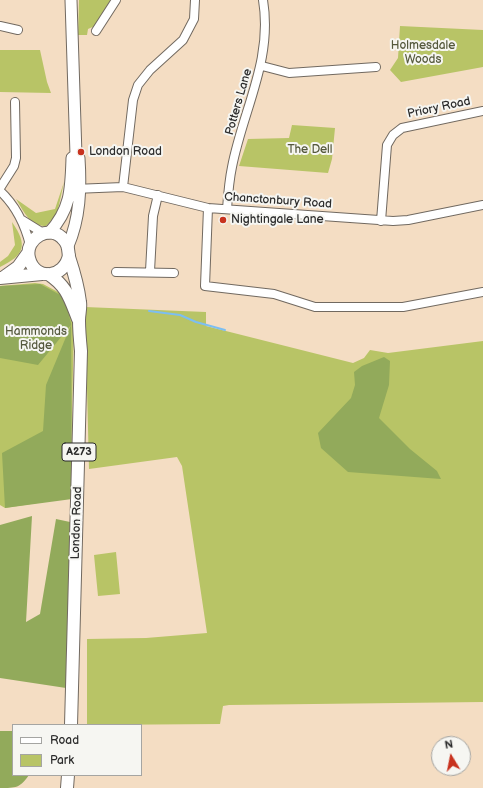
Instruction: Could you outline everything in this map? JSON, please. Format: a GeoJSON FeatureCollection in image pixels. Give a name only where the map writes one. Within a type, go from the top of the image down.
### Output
{"type":"FeatureCollection","features":[{"type":"Feature","properties":{"kind":"main road"},"geometry":{"type":"LineString","coordinates":[[2,278],[57,273],[64,268],[74,231],[76,189],[72,158],[76,155],[71,0]]}},
{"type":"Feature","properties":{"kind":"main road"},"geometry":{"type":"LineString","coordinates":[[2,278],[18,267],[34,239],[46,233],[64,212],[76,189]]}},
{"type":"Feature","properties":{"kind":"main road"},"geometry":{"type":"LineString","coordinates":[[46,233],[60,236],[68,251]]}},
{"type":"Feature","properties":{"kind":"main road","name":"London Road"},"geometry":{"type":"LineString","coordinates":[[29,249],[32,266],[58,281],[65,288],[79,322]]}},
{"type":"Feature","properties":{"kind":"main road","name":"London Road"},"geometry":{"type":"LineString","coordinates":[[68,251],[80,303],[79,322],[81,351],[71,724]]}},
{"type":"Feature","properties":{"kind":"main road"},"geometry":{"type":"LineString","coordinates":[[67,788],[68,776]]}},
{"type":"Feature","properties":{"kind":"street"},"geometry":{"type":"LineString","coordinates":[[95,33],[116,0]]}},
{"type":"Feature","properties":{"kind":"street"},"geometry":{"type":"LineString","coordinates":[[123,187],[133,100],[138,85],[150,70],[183,40],[194,19],[195,0]]}},
{"type":"Feature","properties":{"kind":"street","name":"Potters Lane"},"geometry":{"type":"LineString","coordinates":[[227,209],[232,166],[262,66],[266,17],[263,0]]}},
{"type":"Feature","properties":{"kind":"street"},"geometry":{"type":"LineString","coordinates":[[0,26],[18,30]]}},
{"type":"Feature","properties":{"kind":"street"},"geometry":{"type":"LineString","coordinates":[[262,66],[289,73],[376,67]]}},
{"type":"Feature","properties":{"kind":"street"},"geometry":{"type":"LineString","coordinates":[[15,102],[16,158],[14,166],[0,190],[8,198],[20,218],[27,234],[29,249]]}},
{"type":"Feature","properties":{"kind":"street","name":"Priory Road"},"geometry":{"type":"LineString","coordinates":[[381,221],[387,145],[393,135],[402,128],[483,111]]}},
{"type":"Feature","properties":{"kind":"street","name":"Chanctonbury Road"},"geometry":{"type":"LineString","coordinates":[[76,189],[123,187],[208,208],[381,221],[408,220],[483,205]]}},
{"type":"Feature","properties":{"kind":"street"},"geometry":{"type":"LineString","coordinates":[[150,271],[153,216],[158,195]]}},
{"type":"Feature","properties":{"kind":"street"},"geometry":{"type":"LineString","coordinates":[[208,208],[206,286],[274,294],[315,307],[403,307],[483,292]]}},
{"type":"Feature","properties":{"kind":"street"},"geometry":{"type":"LineString","coordinates":[[20,218],[46,233]]}},
{"type":"Feature","properties":{"kind":"street"},"geometry":{"type":"LineString","coordinates":[[116,272],[150,271],[174,273]]}},
{"type":"Feature","properties":{"kind":"green space"},"geometry":{"type":"Polygon","coordinates":[[[79,0],[112,0],[97,25],[88,29],[87,35],[78,35],[79,0]]]}},
{"type":"Feature","properties":{"kind":"green space","name":"Holmesdale Woods"},"geometry":{"type":"Polygon","coordinates":[[[400,26],[483,30],[483,67],[401,82],[390,70],[398,58],[400,26]]]}},
{"type":"Feature","properties":{"kind":"green space"},"geometry":{"type":"Polygon","coordinates":[[[0,50],[40,50],[51,93],[0,92],[0,50]]]}},
{"type":"Feature","properties":{"kind":"green space","name":"The Dell"},"geometry":{"type":"Polygon","coordinates":[[[292,125],[335,128],[332,159],[328,173],[239,166],[248,139],[289,138],[292,125]]]}},
{"type":"Feature","properties":{"kind":"green space"},"geometry":{"type":"Polygon","coordinates":[[[64,182],[57,214],[46,226],[40,226],[31,221],[24,213],[16,199],[36,213],[55,209],[64,182]]]}},
{"type":"Feature","properties":{"kind":"green space"},"geometry":{"type":"Polygon","coordinates":[[[12,222],[22,243],[21,249],[15,258],[0,267],[0,262],[8,256],[15,245],[12,222]]]}},
{"type":"Feature","properties":{"kind":"green space","name":"Hammonds Ridge"},"geometry":{"type":"Polygon","coordinates":[[[35,283],[43,284],[63,296],[74,325],[70,498],[5,508],[0,505],[0,286],[35,283]]]}},
{"type":"Feature","properties":{"kind":"green space","name":"Hammonds Ridge"},"geometry":{"type":"Polygon","coordinates":[[[40,284],[64,297],[71,323],[72,499],[5,508],[2,453],[43,431],[46,385],[71,325],[38,365],[0,358],[0,286],[40,284]]]}},
{"type":"Feature","properties":{"kind":"green space"},"geometry":{"type":"Polygon","coordinates":[[[85,307],[206,312],[206,326],[353,363],[364,358],[370,350],[388,353],[483,341],[483,702],[229,705],[223,706],[220,724],[87,724],[87,639],[146,638],[207,633],[182,466],[177,457],[89,469],[85,307]]]}},
{"type":"Feature","properties":{"kind":"green space"},"geometry":{"type":"Polygon","coordinates":[[[384,357],[390,361],[389,385],[379,418],[410,449],[437,471],[441,479],[348,472],[321,448],[318,433],[351,398],[355,385],[354,372],[362,366],[384,357]]]}},
{"type":"Feature","properties":{"kind":"green space"},"geometry":{"type":"Polygon","coordinates":[[[32,516],[26,622],[40,614],[56,519],[70,522],[66,688],[0,678],[0,525],[32,516]]]}},
{"type":"Feature","properties":{"kind":"green space"},"geometry":{"type":"Polygon","coordinates":[[[116,552],[120,594],[98,596],[94,555],[116,552]]]}},
{"type":"Feature","properties":{"kind":"green space"},"geometry":{"type":"Polygon","coordinates":[[[0,731],[12,731],[12,776],[28,776],[20,785],[0,788],[0,731]]]}},
{"type":"Feature","properties":{"kind":"waterway"},"geometry":{"type":"LineString","coordinates":[[149,311],[180,315],[196,322],[225,330]]}},
{"type":"Feature","properties":{"kind":"place","name":"London Road"},"geometry":{"type":"Point","coordinates":[81,152]}},
{"type":"Feature","properties":{"kind":"place","name":"Nightingale Lane"},"geometry":{"type":"Point","coordinates":[223,220]}}]}
